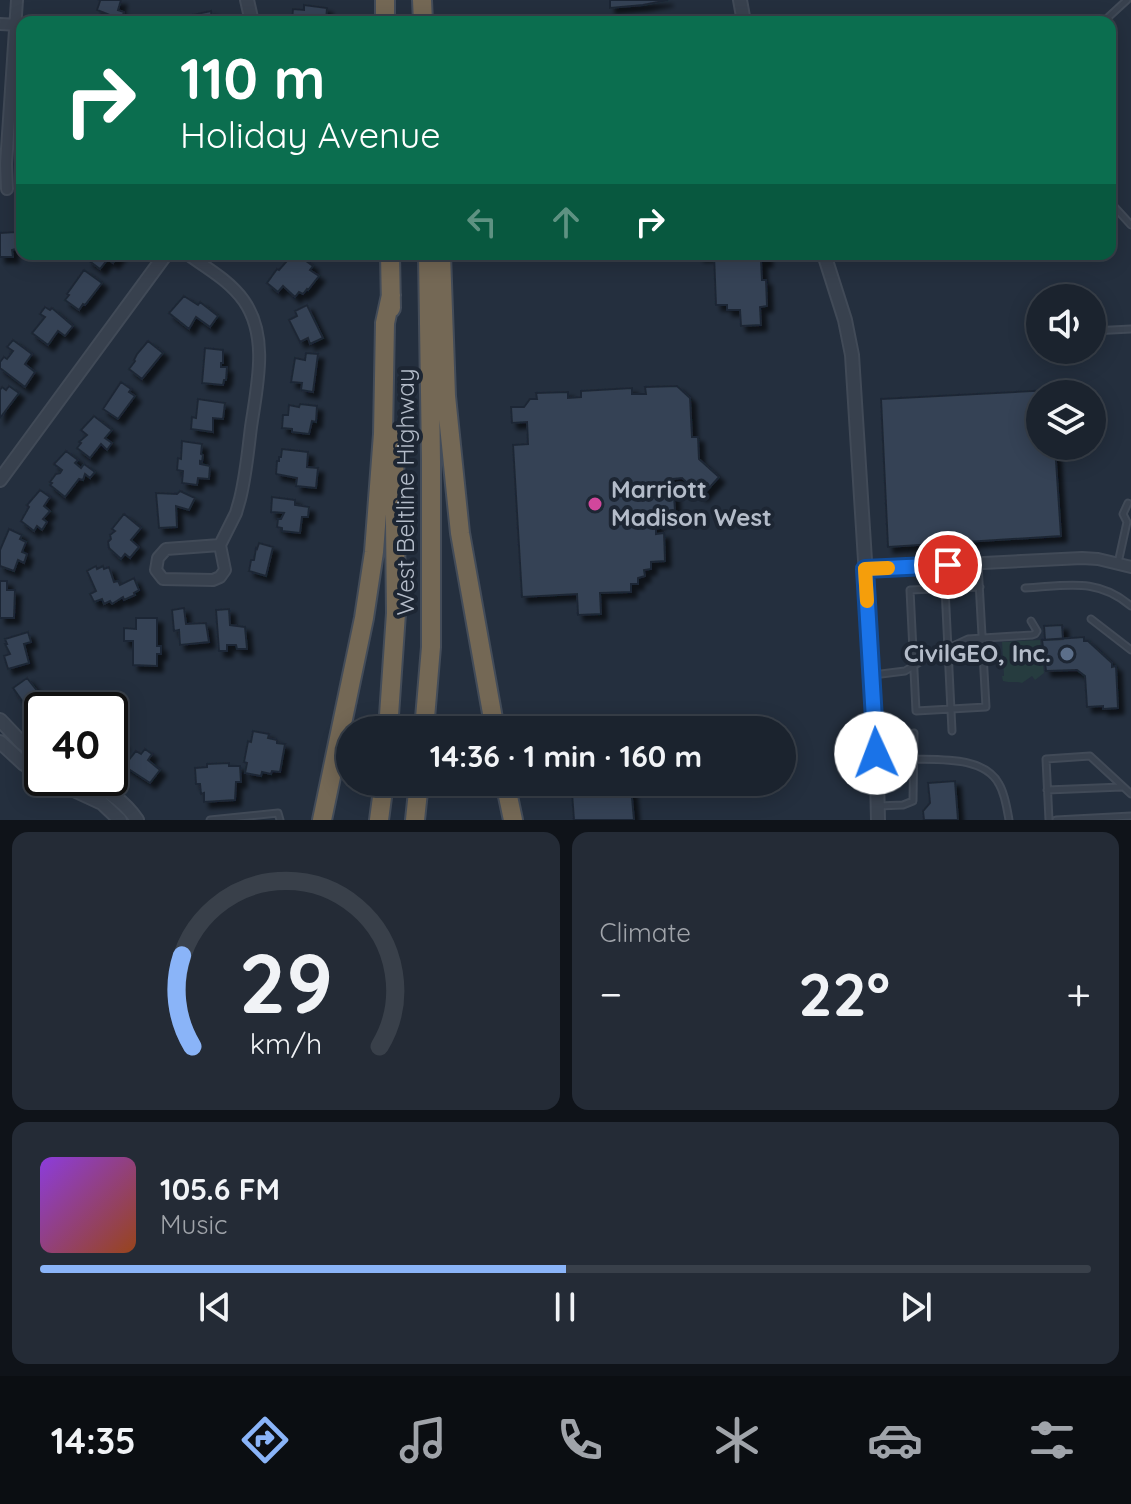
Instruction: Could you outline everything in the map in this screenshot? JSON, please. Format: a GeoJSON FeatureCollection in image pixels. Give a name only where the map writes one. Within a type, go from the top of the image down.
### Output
{"type":"FeatureCollection","features":[{"type":"Feature","properties":{"kind":"highway","name":"West Beltline Highway"},"geometry":{"type":"LineString","coordinates":[[389,716],[396,613],[390,260]]}},
{"type":"Feature","properties":{"kind":"highway","name":"West Beltline Highway"},"geometry":{"type":"LineString","coordinates":[[425,716],[431,647],[428,260]]}},
{"type":"Feature","properties":{"kind":"highway"},"geometry":{"type":"LineString","coordinates":[[441,260],[446,396],[460,533],[493,716]]}},
{"type":"Feature","properties":{"kind":"highway"},"geometry":{"type":"LineString","coordinates":[[322,820],[364,618],[374,552],[383,434],[385,323],[391,295]]}},
{"type":"Feature","properties":{"kind":"highway"},"geometry":{"type":"LineString","coordinates":[[379,820],[382,796]]}},
{"type":"Feature","properties":{"kind":"highway"},"geometry":{"type":"LineString","coordinates":[[415,820],[418,796]]}},
{"type":"Feature","properties":{"kind":"highway"},"geometry":{"type":"LineString","coordinates":[[508,796],[513,820]]}},
{"type":"Feature","properties":{"kind":"street"},"geometry":{"type":"LineString","coordinates":[[7,189],[6,164],[16,57]]}},
{"type":"Feature","properties":{"kind":"street"},"geometry":{"type":"LineString","coordinates":[[0,480],[162,260]]}},
{"type":"Feature","properties":{"kind":"street"},"geometry":{"type":"LineString","coordinates":[[196,260],[217,275],[243,301],[256,326],[259,371],[243,488],[236,513],[220,545],[225,570],[213,580],[163,579],[156,570],[158,558],[166,549],[220,545]]}},
{"type":"Feature","properties":{"kind":"street"},"geometry":{"type":"LineString","coordinates":[[826,260],[851,341],[878,820]]}},
{"type":"Feature","properties":{"kind":"street"},"geometry":{"type":"LineString","coordinates":[[865,569],[1082,558],[1131,567]]}},
{"type":"Feature","properties":{"kind":"street"},"geometry":{"type":"LineString","coordinates":[[0,720],[24,744]]}},
{"type":"Feature","properties":{"kind":"street"},"geometry":{"type":"LineString","coordinates":[[0,742],[24,764]]}},
{"type":"Feature","properties":{"kind":"street"},"geometry":{"type":"LineString","coordinates":[[87,796],[102,803],[120,820]]}},
{"type":"Feature","properties":{"kind":"street"},"geometry":{"type":"LineString","coordinates":[[114,796],[129,808],[137,820]]}},
{"type":"Feature","properties":{"kind":"lane"},"geometry":{"type":"LineString","coordinates":[[1110,16],[1127,0]]}},
{"type":"Feature","properties":{"kind":"lane"},"geometry":{"type":"LineString","coordinates":[[1116,209],[1131,225]]}},
{"type":"Feature","properties":{"kind":"lane"},"geometry":{"type":"LineString","coordinates":[[1106,330],[1131,329]]}},
{"type":"Feature","properties":{"kind":"lane"},"geometry":{"type":"LineString","coordinates":[[1117,563],[1129,522],[1123,514],[1128,503]]}},
{"type":"Feature","properties":{"kind":"lane"},"geometry":{"type":"LineString","coordinates":[[978,563],[980,587],[986,707],[916,711],[910,590],[980,587]]}},
{"type":"Feature","properties":{"kind":"lane"},"geometry":{"type":"LineString","coordinates":[[1025,588],[1088,585],[1109,591],[1131,606]]}},
{"type":"Feature","properties":{"kind":"lane"},"geometry":{"type":"LineString","coordinates":[[945,588],[952,731]]}},
{"type":"Feature","properties":{"kind":"lane"},"geometry":{"type":"LineString","coordinates":[[1091,619],[1131,650]]}},
{"type":"Feature","properties":{"kind":"lane"},"geometry":{"type":"LineString","coordinates":[[872,675],[905,671],[968,639],[1032,635],[1037,631],[1031,621]]}},
{"type":"Feature","properties":{"kind":"lane"},"geometry":{"type":"LineString","coordinates":[[877,806],[903,805],[913,801],[914,733]]}},
{"type":"Feature","properties":{"kind":"lane"},"geometry":{"type":"LineString","coordinates":[[1049,820],[1046,759],[1090,756],[1131,794]]}},
{"type":"Feature","properties":{"kind":"lane"},"geometry":{"type":"LineString","coordinates":[[912,759],[964,763],[988,771],[1001,787],[1009,820]]}},
{"type":"Feature","properties":{"kind":"lane"},"geometry":{"type":"LineString","coordinates":[[1047,790],[1123,787]]}},
{"type":"Feature","properties":{"kind":"lane"},"geometry":{"type":"LineString","coordinates":[[210,820],[278,813],[280,820]]}},
{"type":"Feature","properties":{"kind":"lane"},"geometry":{"type":"LineString","coordinates":[[1056,820],[1131,816]]}},
{"type":"Feature","properties":{"kind":"green space"},"geometry":{"type":"Polygon","coordinates":[[[1040,640],[1044,673],[1035,680],[1032,676],[1022,683],[1003,681],[1002,642],[1040,640]]]}},
{"type":"Feature","properties":{"kind":"building"},"geometry":{"type":"Polygon","coordinates":[[[121,0],[118,10],[124,12],[122,16],[110,16],[97,10],[100,1],[121,0]]]}},
{"type":"Feature","properties":{"kind":"building"},"geometry":{"type":"Polygon","coordinates":[[[610,0],[668,0],[610,8],[610,0]]]}},
{"type":"Feature","properties":{"kind":"building"},"geometry":{"type":"Polygon","coordinates":[[[304,5],[327,8],[326,16],[292,16],[293,9],[304,10],[304,5]]]}},
{"type":"Feature","properties":{"kind":"building"},"geometry":{"type":"Polygon","coordinates":[[[211,11],[211,16],[192,16],[211,11]]]}},
{"type":"Feature","properties":{"kind":"building"},"geometry":{"type":"Polygon","coordinates":[[[15,232],[13,257],[0,257],[0,233],[15,232]]]}},
{"type":"Feature","properties":{"kind":"building"},"geometry":{"type":"Polygon","coordinates":[[[88,260],[107,260],[100,269],[88,260]]]}},
{"type":"Feature","properties":{"kind":"building"},"geometry":{"type":"Polygon","coordinates":[[[288,260],[305,260],[313,266],[310,270],[319,276],[308,290],[303,294],[299,292],[295,297],[283,286],[278,292],[267,283],[288,260]]]}},
{"type":"Feature","properties":{"kind":"building"},"geometry":{"type":"Polygon","coordinates":[[[714,260],[767,260],[761,261],[762,280],[766,280],[767,306],[760,307],[761,325],[741,326],[740,310],[727,310],[727,305],[716,305],[714,260]]]}},
{"type":"Feature","properties":{"kind":"building"},"geometry":{"type":"Polygon","coordinates":[[[84,270],[102,283],[79,310],[65,300],[84,270]]]}},
{"type":"Feature","properties":{"kind":"building"},"geometry":{"type":"Polygon","coordinates":[[[184,296],[198,305],[200,302],[218,316],[210,327],[196,317],[189,329],[169,313],[184,296]]]}},
{"type":"Feature","properties":{"kind":"building"},"geometry":{"type":"Polygon","coordinates":[[[307,305],[323,338],[310,344],[308,338],[300,342],[289,320],[297,316],[295,311],[307,305]]]}},
{"type":"Feature","properties":{"kind":"building"},"geometry":{"type":"Polygon","coordinates":[[[45,307],[52,308],[73,326],[65,336],[58,331],[48,345],[32,333],[45,317],[40,314],[45,307]]]}},
{"type":"Feature","properties":{"kind":"building"},"geometry":{"type":"Polygon","coordinates":[[[13,340],[32,354],[25,364],[35,372],[25,387],[0,368],[0,362],[13,351],[7,347],[13,340]]]}},
{"type":"Feature","properties":{"kind":"building"},"geometry":{"type":"Polygon","coordinates":[[[148,341],[163,353],[142,379],[129,369],[148,341]]]}},
{"type":"Feature","properties":{"kind":"building"},"geometry":{"type":"Polygon","coordinates":[[[205,348],[223,350],[221,367],[227,367],[223,385],[202,383],[205,348]]]}},
{"type":"Feature","properties":{"kind":"building"},"geometry":{"type":"Polygon","coordinates":[[[306,353],[318,354],[313,392],[301,390],[302,383],[291,382],[295,358],[305,360],[306,353]]]}},
{"type":"Feature","properties":{"kind":"building"},"geometry":{"type":"Polygon","coordinates":[[[121,382],[135,396],[118,419],[103,409],[121,382]]]}},
{"type":"Feature","properties":{"kind":"building"},"geometry":{"type":"Polygon","coordinates":[[[9,386],[19,393],[0,418],[0,390],[2,387],[6,390],[9,386]]]}},
{"type":"Feature","properties":{"kind":"building","name":"Marriott Madison West"},"geometry":{"type":"Polygon","coordinates":[[[677,386],[690,398],[692,437],[698,437],[699,459],[719,477],[702,496],[682,478],[673,479],[675,511],[666,512],[666,516],[656,524],[656,534],[664,533],[665,561],[651,562],[651,569],[644,570],[645,576],[638,578],[638,584],[631,584],[631,592],[600,593],[601,614],[578,615],[577,594],[522,597],[513,445],[528,444],[527,422],[512,423],[511,407],[524,407],[530,399],[537,399],[536,393],[568,392],[568,398],[581,397],[581,391],[632,388],[632,394],[646,394],[645,387],[677,386]]]}},
{"type":"Feature","properties":{"kind":"building"},"geometry":{"type":"Polygon","coordinates":[[[1026,391],[1026,460],[1056,460],[1061,536],[888,547],[881,399],[1026,391]]]}},
{"type":"Feature","properties":{"kind":"building"},"geometry":{"type":"Polygon","coordinates":[[[198,399],[225,403],[223,419],[213,418],[213,432],[191,429],[198,399]]]}},
{"type":"Feature","properties":{"kind":"building"},"geometry":{"type":"Polygon","coordinates":[[[300,404],[317,406],[316,422],[312,421],[309,434],[282,428],[283,415],[288,415],[289,405],[299,407],[300,404]]]}},
{"type":"Feature","properties":{"kind":"building"},"geometry":{"type":"Polygon","coordinates":[[[94,416],[112,430],[105,438],[112,443],[107,450],[101,444],[90,458],[77,448],[87,435],[81,430],[94,416]]]}},
{"type":"Feature","properties":{"kind":"building"},"geometry":{"type":"Polygon","coordinates":[[[182,441],[202,444],[200,464],[210,466],[209,479],[198,478],[197,485],[182,483],[183,471],[177,470],[182,441]]]}},
{"type":"Feature","properties":{"kind":"building"},"geometry":{"type":"Polygon","coordinates":[[[282,449],[308,452],[307,467],[318,468],[316,488],[296,486],[297,478],[276,474],[282,449]]]}},
{"type":"Feature","properties":{"kind":"building"},"geometry":{"type":"Polygon","coordinates":[[[66,451],[78,460],[75,463],[81,468],[84,464],[95,472],[90,478],[85,474],[83,480],[79,479],[65,497],[50,482],[62,470],[54,464],[66,451]]]}},
{"type":"Feature","properties":{"kind":"building"},"geometry":{"type":"Polygon","coordinates":[[[40,490],[50,497],[44,506],[50,511],[43,519],[47,522],[42,530],[37,526],[34,531],[21,521],[29,507],[27,505],[40,490]]]}},
{"type":"Feature","properties":{"kind":"building"},"geometry":{"type":"Polygon","coordinates":[[[180,491],[195,498],[189,510],[176,506],[177,527],[159,528],[156,493],[177,494],[180,491]]]}},
{"type":"Feature","properties":{"kind":"building"},"geometry":{"type":"Polygon","coordinates":[[[272,497],[295,500],[295,505],[309,507],[308,517],[302,517],[300,533],[282,531],[277,527],[278,519],[284,513],[271,512],[272,497]]]}},
{"type":"Feature","properties":{"kind":"building"},"geometry":{"type":"Polygon","coordinates":[[[124,514],[141,528],[131,540],[139,547],[130,558],[125,554],[121,559],[109,548],[108,542],[115,531],[112,529],[124,514]]]}},
{"type":"Feature","properties":{"kind":"building"},"geometry":{"type":"Polygon","coordinates":[[[9,529],[22,535],[20,539],[26,542],[22,552],[27,554],[24,563],[18,560],[14,571],[0,566],[0,550],[9,529]]]}},
{"type":"Feature","properties":{"kind":"building"},"geometry":{"type":"Polygon","coordinates":[[[259,543],[273,547],[266,576],[249,571],[259,543]]]}},
{"type":"Feature","properties":{"kind":"building"},"geometry":{"type":"Polygon","coordinates":[[[96,566],[97,569],[109,567],[114,582],[118,581],[120,585],[134,578],[139,590],[135,595],[124,600],[123,597],[112,604],[110,601],[104,604],[102,599],[94,602],[90,594],[96,591],[87,571],[96,566]]]}},
{"type":"Feature","properties":{"kind":"building"},"geometry":{"type":"Polygon","coordinates":[[[0,581],[7,581],[7,590],[15,590],[14,618],[0,618],[0,581]]]}},
{"type":"Feature","properties":{"kind":"building"},"geometry":{"type":"Polygon","coordinates":[[[184,608],[186,624],[206,623],[209,642],[180,645],[179,630],[174,631],[172,610],[184,608]]]}},
{"type":"Feature","properties":{"kind":"building"},"geometry":{"type":"Polygon","coordinates":[[[229,609],[230,625],[245,627],[247,649],[227,645],[227,651],[219,651],[216,610],[229,609]]]}},
{"type":"Feature","properties":{"kind":"building"},"geometry":{"type":"Polygon","coordinates":[[[136,618],[157,618],[157,646],[161,646],[161,654],[157,654],[157,666],[133,665],[133,641],[124,641],[124,628],[136,629],[136,618]]]}},
{"type":"Feature","properties":{"kind":"building"},"geometry":{"type":"Polygon","coordinates":[[[1062,625],[1063,639],[1045,640],[1044,626],[1062,625]]]}},
{"type":"Feature","properties":{"kind":"building"},"geometry":{"type":"Polygon","coordinates":[[[28,632],[31,642],[24,644],[29,663],[8,669],[4,656],[10,654],[5,639],[28,632]]]}},
{"type":"Feature","properties":{"kind":"building"},"geometry":{"type":"Polygon","coordinates":[[[1084,637],[1084,641],[1088,641],[1112,663],[1112,667],[1116,666],[1118,708],[1087,707],[1085,676],[1077,670],[1046,671],[1042,640],[1084,637]]]}},
{"type":"Feature","properties":{"kind":"building"},"geometry":{"type":"Polygon","coordinates":[[[27,678],[38,692],[24,692],[24,703],[13,688],[27,678]]]}},
{"type":"Feature","properties":{"kind":"building"},"geometry":{"type":"Polygon","coordinates":[[[253,731],[269,734],[268,738],[285,744],[280,772],[262,772],[261,776],[245,773],[248,741],[251,742],[253,731]]]}},
{"type":"Feature","properties":{"kind":"building"},"geometry":{"type":"Polygon","coordinates":[[[145,749],[152,754],[148,760],[160,770],[150,783],[128,769],[128,761],[136,751],[141,754],[145,749]]]}},
{"type":"Feature","properties":{"kind":"building"},"geometry":{"type":"Polygon","coordinates":[[[229,763],[229,766],[240,766],[241,782],[236,782],[235,800],[204,802],[200,784],[196,784],[195,768],[229,763]]]}},
{"type":"Feature","properties":{"kind":"building"},"geometry":{"type":"Polygon","coordinates":[[[955,781],[958,820],[924,820],[923,811],[930,803],[928,783],[955,781]]]}},
{"type":"Feature","properties":{"kind":"building"},"geometry":{"type":"Polygon","coordinates":[[[572,796],[632,796],[634,820],[574,820],[572,796]]]}},
{"type":"Feature","properties":{"kind":"slow traffic"},"geometry":{"type":"LineString","coordinates":[[867,601],[865,569],[888,568]]}},
{"type":"Feature","properties":{"kind":"place","name":"Marriott Madison West"},"geometry":{"type":"Point","coordinates":[595,504]}},
{"type":"Feature","properties":{"kind":"place","name":"CivilGEO, Inc."},"geometry":{"type":"Point","coordinates":[1067,654]}},
{"type":"Feature","properties":{"kind":"route"},"geometry":{"type":"LineString","coordinates":[[876,753],[865,569],[948,565]]}}]}
